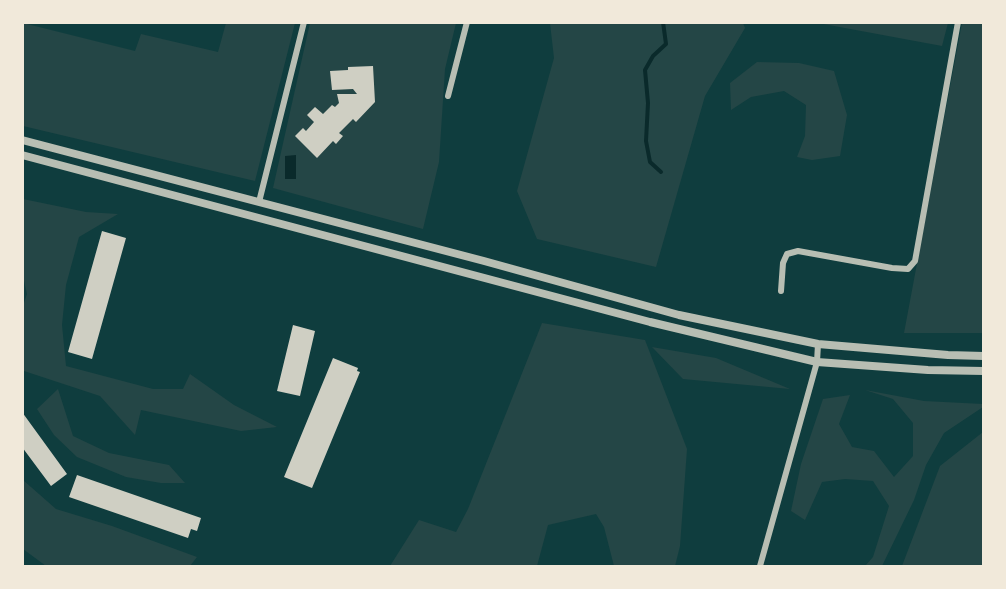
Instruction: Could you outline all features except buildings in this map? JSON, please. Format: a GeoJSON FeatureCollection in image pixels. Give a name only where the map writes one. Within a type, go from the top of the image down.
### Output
{"type":"FeatureCollection","features":[{"type":"Feature","properties":{"kind":"street"},"geometry":{"type":"LineString","coordinates":[[259,202],[304,22]]}},
{"type":"Feature","properties":{"kind":"street"},"geometry":{"type":"LineString","coordinates":[[448,96],[467,22]]}},
{"type":"Feature","properties":{"kind":"street"},"geometry":{"type":"LineString","coordinates":[[781,291],[783,263],[787,254],[798,251],[892,268],[908,269],[915,261],[958,22]]}},
{"type":"Feature","properties":{"kind":"street"},"geometry":{"type":"LineString","coordinates":[[22,140],[679,315],[818,344],[984,356]]}},
{"type":"Feature","properties":{"kind":"street"},"geometry":{"type":"LineString","coordinates":[[22,154],[650,322],[817,362],[928,370],[984,371]]}},
{"type":"Feature","properties":{"kind":"street"},"geometry":{"type":"LineString","coordinates":[[372,247],[375,233]]}},
{"type":"Feature","properties":{"kind":"street"},"geometry":{"type":"LineString","coordinates":[[760,567],[817,362],[818,344]]}},
{"type":"Feature","properties":{"kind":"shaded area"},"geometry":{"type":"Polygon","coordinates":[[[818,22],[948,23],[942,46],[818,22]]]}},
{"type":"Feature","properties":{"kind":"shaded area"},"geometry":{"type":"Polygon","coordinates":[[[23,23],[135,51],[141,34],[218,52],[226,23],[295,23],[255,181],[23,126],[23,23]]]}},
{"type":"Feature","properties":{"kind":"shaded area"},"geometry":{"type":"Polygon","coordinates":[[[310,23],[456,23],[445,69],[439,162],[423,229],[273,188],[310,23]]]}},
{"type":"Feature","properties":{"kind":"shaded area"},"geometry":{"type":"Polygon","coordinates":[[[550,23],[743,23],[745,28],[705,96],[656,267],[537,239],[517,191],[554,58],[550,23]]]}},
{"type":"Feature","properties":{"kind":"shaded area"},"geometry":{"type":"Polygon","coordinates":[[[962,23],[983,23],[983,333],[904,333],[962,23]]]}},
{"type":"Feature","properties":{"kind":"shaded area"},"geometry":{"type":"Polygon","coordinates":[[[757,62],[799,63],[834,71],[847,115],[840,156],[812,160],[797,157],[805,136],[806,105],[784,91],[751,97],[731,110],[730,83],[757,62]]]}},
{"type":"Feature","properties":{"kind":"shaded area"},"geometry":{"type":"Polygon","coordinates":[[[296,155],[296,179],[285,179],[285,156],[296,155]]]}},
{"type":"Feature","properties":{"kind":"shaded area"},"geometry":{"type":"Polygon","coordinates":[[[23,199],[86,212],[118,214],[79,237],[66,285],[62,325],[66,366],[153,389],[183,389],[190,374],[234,405],[277,427],[241,431],[141,410],[135,435],[100,396],[24,371],[22,309],[27,294],[22,272],[23,199]]]}},
{"type":"Feature","properties":{"kind":"shaded area"},"geometry":{"type":"Polygon","coordinates":[[[542,323],[645,340],[687,449],[680,546],[675,566],[614,566],[604,527],[596,514],[548,525],[537,566],[390,566],[419,520],[456,532],[468,509],[542,323]]]}},
{"type":"Feature","properties":{"kind":"shaded area"},"geometry":{"type":"Polygon","coordinates":[[[652,347],[716,358],[790,389],[683,379],[652,347]]]}},
{"type":"Feature","properties":{"kind":"shaded area"},"geometry":{"type":"Polygon","coordinates":[[[58,389],[73,436],[109,453],[169,465],[185,483],[161,483],[126,477],[77,457],[54,435],[37,409],[58,389]]]}},
{"type":"Feature","properties":{"kind":"shaded area"},"geometry":{"type":"Polygon","coordinates":[[[865,390],[924,401],[983,404],[983,407],[944,433],[926,465],[914,500],[882,566],[865,566],[873,557],[889,506],[873,481],[845,479],[822,482],[805,520],[791,511],[801,464],[823,399],[850,395],[839,424],[852,447],[874,451],[894,477],[913,456],[913,423],[893,399],[865,390]]]}},
{"type":"Feature","properties":{"kind":"shaded area"},"geometry":{"type":"Polygon","coordinates":[[[983,432],[983,566],[902,566],[940,466],[983,432]]]}},
{"type":"Feature","properties":{"kind":"shaded area"},"geometry":{"type":"Polygon","coordinates":[[[23,480],[56,509],[112,526],[197,557],[190,566],[46,566],[23,549],[23,480]]]}},
{"type":"Feature","properties":{"kind":"waterway"},"geometry":{"type":"LineString","coordinates":[[661,172],[650,162],[646,141],[648,103],[645,70],[653,56],[666,44],[663,22]]}}]}
